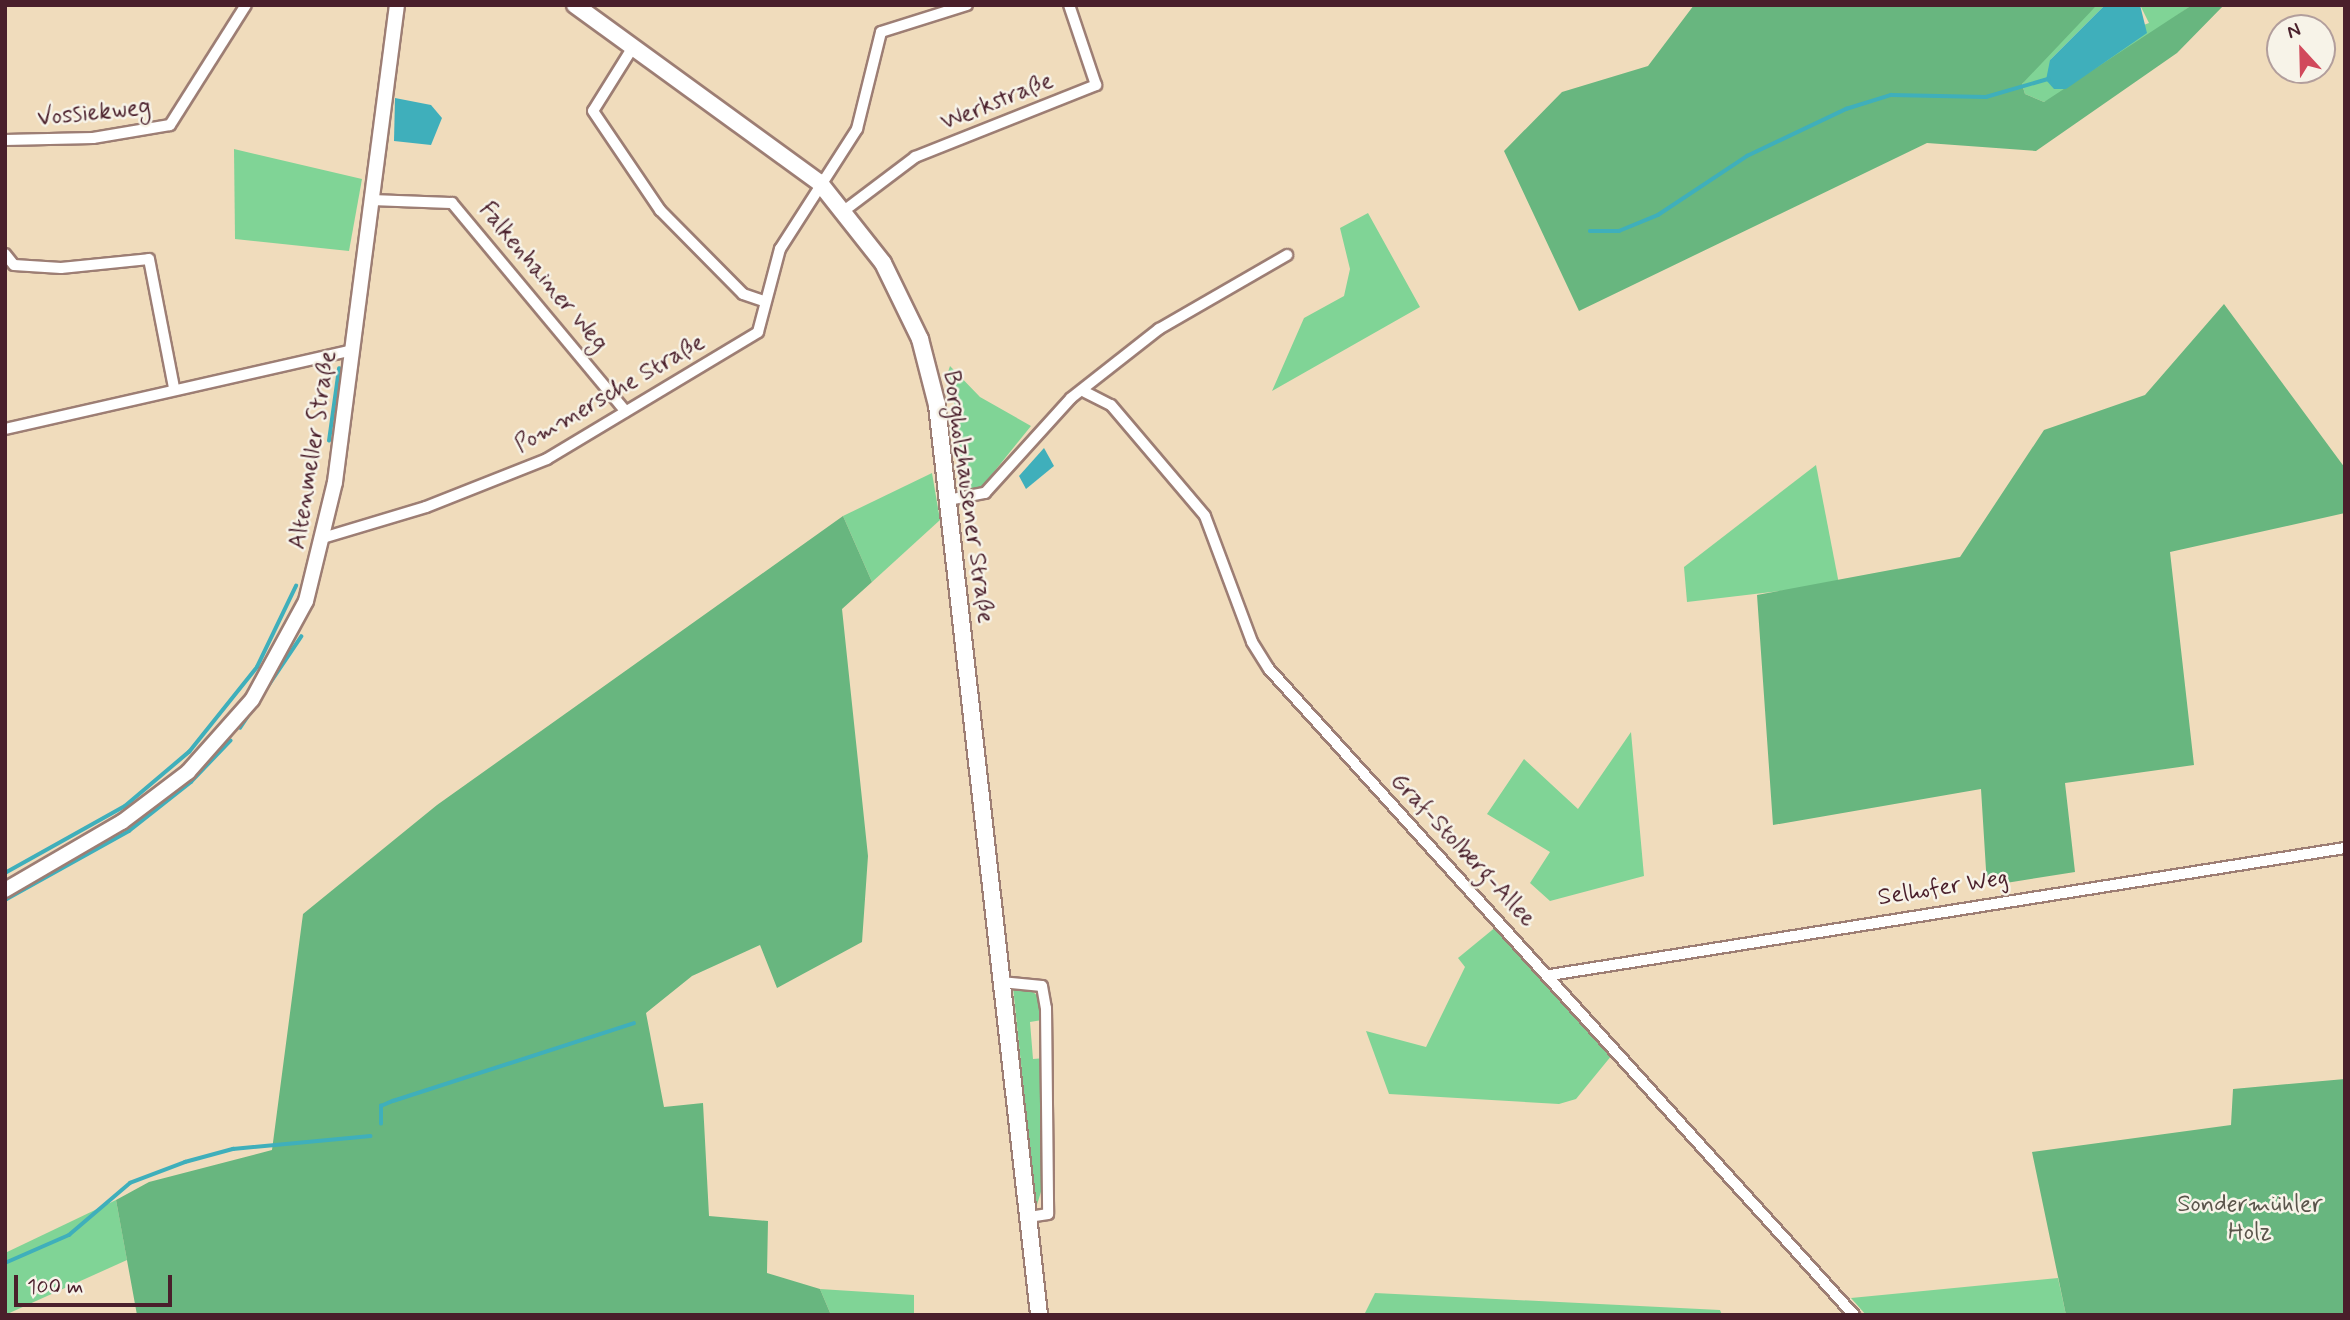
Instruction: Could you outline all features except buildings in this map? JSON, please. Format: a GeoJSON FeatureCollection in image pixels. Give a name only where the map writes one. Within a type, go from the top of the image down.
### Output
{"type":"FeatureCollection","features":[{"type":"Feature","properties":{"kind":"main road","name":"Borgholzhausener Straße"},"geometry":{"type":"LineString","coordinates":[[575,5],[819,182],[845,210],[898,287],[920,339],[937,405],[1039,1315]]}},
{"type":"Feature","properties":{"kind":"street","name":"Vossiekweg"},"geometry":{"type":"LineString","coordinates":[[5,140],[93,138],[170,125],[246,5]]}},
{"type":"Feature","properties":{"kind":"street","name":"Altenmeller Straße"},"geometry":{"type":"LineString","coordinates":[[5,890],[122,822],[188,772],[252,700],[285,647],[326,537],[353,351],[370,200],[397,5]]}},
{"type":"Feature","properties":{"kind":"street","name":"Pommersche Straße"},"geometry":{"type":"LineString","coordinates":[[326,537],[503,477],[625,411],[758,332],[763,301],[780,249],[819,182],[857,130],[881,33],[967,5]]}},
{"type":"Feature","properties":{"kind":"street","name":"Werkstraße"},"geometry":{"type":"LineString","coordinates":[[845,210],[915,158],[1097,85],[1069,5]]}},
{"type":"Feature","properties":{"kind":"street"},"geometry":{"type":"LineString","coordinates":[[633,47],[593,111],[660,210],[743,293],[763,301]]}},
{"type":"Feature","properties":{"kind":"street","name":"Falkenhainer Weg"},"geometry":{"type":"LineString","coordinates":[[370,200],[452,203],[463,212],[625,411]]}},
{"type":"Feature","properties":{"kind":"street"},"geometry":{"type":"LineString","coordinates":[[5,254],[15,265],[61,268],[149,259],[174,388]]}},
{"type":"Feature","properties":{"kind":"street"},"geometry":{"type":"LineString","coordinates":[[948,500],[985,493],[1062,405],[1084,392],[1159,329],[1287,255]]}},
{"type":"Feature","properties":{"kind":"street"},"geometry":{"type":"LineString","coordinates":[[5,429],[174,388],[353,351]]}},
{"type":"Feature","properties":{"kind":"street","name":"Graf-Stolberg-Allee"},"geometry":{"type":"LineString","coordinates":[[1084,392],[1111,405],[1205,516],[1252,642],[1269,670],[1550,975],[1854,1315]]}},
{"type":"Feature","properties":{"kind":"street","name":"Selhofer Weg"},"geometry":{"type":"LineString","coordinates":[[1550,975],[2345,848]]}},
{"type":"Feature","properties":{"kind":"street"},"geometry":{"type":"LineString","coordinates":[[1001,982],[1042,986],[1046,1008],[1048,1214],[1028,1217]]}},
{"type":"Feature","properties":{"kind":"green space"},"geometry":{"type":"Polygon","coordinates":[[[1694,5],[2097,5],[2022,84],[2025,94],[2044,102],[2192,5],[2224,5],[2177,53],[2036,151],[1927,143],[1579,311],[1504,151],[1562,92],[1648,66],[1694,5]]]}},
{"type":"Feature","properties":{"kind":"green space"},"geometry":{"type":"Polygon","coordinates":[[[2097,5],[2105,5],[2050,60],[2149,23],[2140,5],[2192,5],[2067,92],[2044,102],[2025,94],[2022,84],[2044,54],[2097,5]]]}},
{"type":"Feature","properties":{"kind":"green space"},"geometry":{"type":"Polygon","coordinates":[[[234,149],[362,179],[349,251],[235,239],[234,149]]]}},
{"type":"Feature","properties":{"kind":"green space"},"geometry":{"type":"Polygon","coordinates":[[[1368,213],[1420,307],[1272,391],[1304,318],[1344,296],[1350,269],[1340,228],[1368,213]]]}},
{"type":"Feature","properties":{"kind":"green space"},"geometry":{"type":"Polygon","coordinates":[[[2224,304],[2345,468],[2345,513],[2170,552],[2194,765],[2065,783],[2075,872],[1987,886],[1981,789],[1773,825],[1757,595],[1960,557],[2044,430],[2145,395],[2224,304]]]}},
{"type":"Feature","properties":{"kind":"green space"},"geometry":{"type":"Polygon","coordinates":[[[950,366],[980,397],[1031,426],[981,488],[962,489],[957,413],[946,378],[950,366]]]}},
{"type":"Feature","properties":{"kind":"green space"},"geometry":{"type":"Polygon","coordinates":[[[1816,465],[1839,584],[1687,602],[1684,567],[1816,465]]]}},
{"type":"Feature","properties":{"kind":"green space"},"geometry":{"type":"Polygon","coordinates":[[[932,473],[940,520],[872,582],[843,516],[932,473]]]}},
{"type":"Feature","properties":{"kind":"green space"},"geometry":{"type":"Polygon","coordinates":[[[843,516],[872,582],[842,609],[868,856],[862,942],[777,988],[760,945],[692,976],[646,1013],[664,1107],[703,1103],[709,1216],[768,1221],[767,1273],[820,1289],[831,1315],[137,1315],[116,1200],[149,1182],[272,1150],[303,914],[437,805],[843,516]]]}},
{"type":"Feature","properties":{"kind":"green space"},"geometry":{"type":"Polygon","coordinates":[[[1631,732],[1644,876],[1550,901],[1530,883],[1550,852],[1487,814],[1524,759],[1578,809],[1631,732]]]}},
{"type":"Feature","properties":{"kind":"green space"},"geometry":{"type":"Polygon","coordinates":[[[1497,926],[1612,1055],[1576,1099],[1559,1104],[1389,1094],[1366,1031],[1426,1047],[1465,967],[1458,958],[1497,926]]]}},
{"type":"Feature","properties":{"kind":"green space"},"geometry":{"type":"Polygon","coordinates":[[[1013,987],[1027,987],[1039,997],[1042,1020],[1030,1022],[1033,1059],[1045,1058],[1044,1182],[1036,1208],[1013,987]]]}},
{"type":"Feature","properties":{"kind":"green space","name":"Sondermühler Holz"},"geometry":{"type":"Polygon","coordinates":[[[2345,1079],[2345,1315],[2066,1315],[2032,1152],[2231,1125],[2233,1089],[2345,1079]]]}},
{"type":"Feature","properties":{"kind":"green space"},"geometry":{"type":"Polygon","coordinates":[[[116,1200],[127,1260],[5,1315],[5,1253],[116,1200]]]}},
{"type":"Feature","properties":{"kind":"green space"},"geometry":{"type":"Polygon","coordinates":[[[2058,1278],[2066,1315],[1866,1315],[1851,1298],[2058,1278]]]}},
{"type":"Feature","properties":{"kind":"green space"},"geometry":{"type":"Polygon","coordinates":[[[820,1289],[914,1295],[914,1315],[831,1315],[820,1289]]]}},
{"type":"Feature","properties":{"kind":"green space"},"geometry":{"type":"Polygon","coordinates":[[[1375,1293],[1720,1310],[1722,1315],[1364,1315],[1375,1293]]]}},
{"type":"Feature","properties":{"kind":"water"},"geometry":{"type":"Polygon","coordinates":[[[2105,5],[2140,5],[2147,33],[2066,89],[2054,89],[2046,80],[2050,60],[2105,5]]]}},
{"type":"Feature","properties":{"kind":"water"},"geometry":{"type":"Polygon","coordinates":[[[395,98],[431,105],[442,118],[431,145],[394,141],[395,98]]]}},
{"type":"Feature","properties":{"kind":"water"},"geometry":{"type":"Polygon","coordinates":[[[1044,448],[1054,466],[1026,489],[1019,476],[1044,448]]]}},
{"type":"Feature","properties":{"kind":"waterway"},"geometry":{"type":"LineString","coordinates":[[1590,231],[1619,231],[1658,215],[1747,156],[1846,109],[1891,95],[1986,97],[2048,79]]}},
{"type":"Feature","properties":{"kind":"waterway"},"geometry":{"type":"LineString","coordinates":[[329,441],[339,369]]}},
{"type":"Feature","properties":{"kind":"waterway"},"geometry":{"type":"LineString","coordinates":[[5,873],[125,806],[189,752],[257,667],[296,586]]}},
{"type":"Feature","properties":{"kind":"waterway"},"geometry":{"type":"LineString","coordinates":[[240,728],[301,637]]}},
{"type":"Feature","properties":{"kind":"waterway"},"geometry":{"type":"LineString","coordinates":[[5,900],[129,831],[191,782],[230,741]]}},
{"type":"Feature","properties":{"kind":"waterway"},"geometry":{"type":"LineString","coordinates":[[381,1124],[381,1106],[393,1101],[634,1023]]}},
{"type":"Feature","properties":{"kind":"waterway"},"geometry":{"type":"LineString","coordinates":[[5,1263],[69,1235],[130,1183],[185,1162],[233,1149],[370,1136]]}}]}
